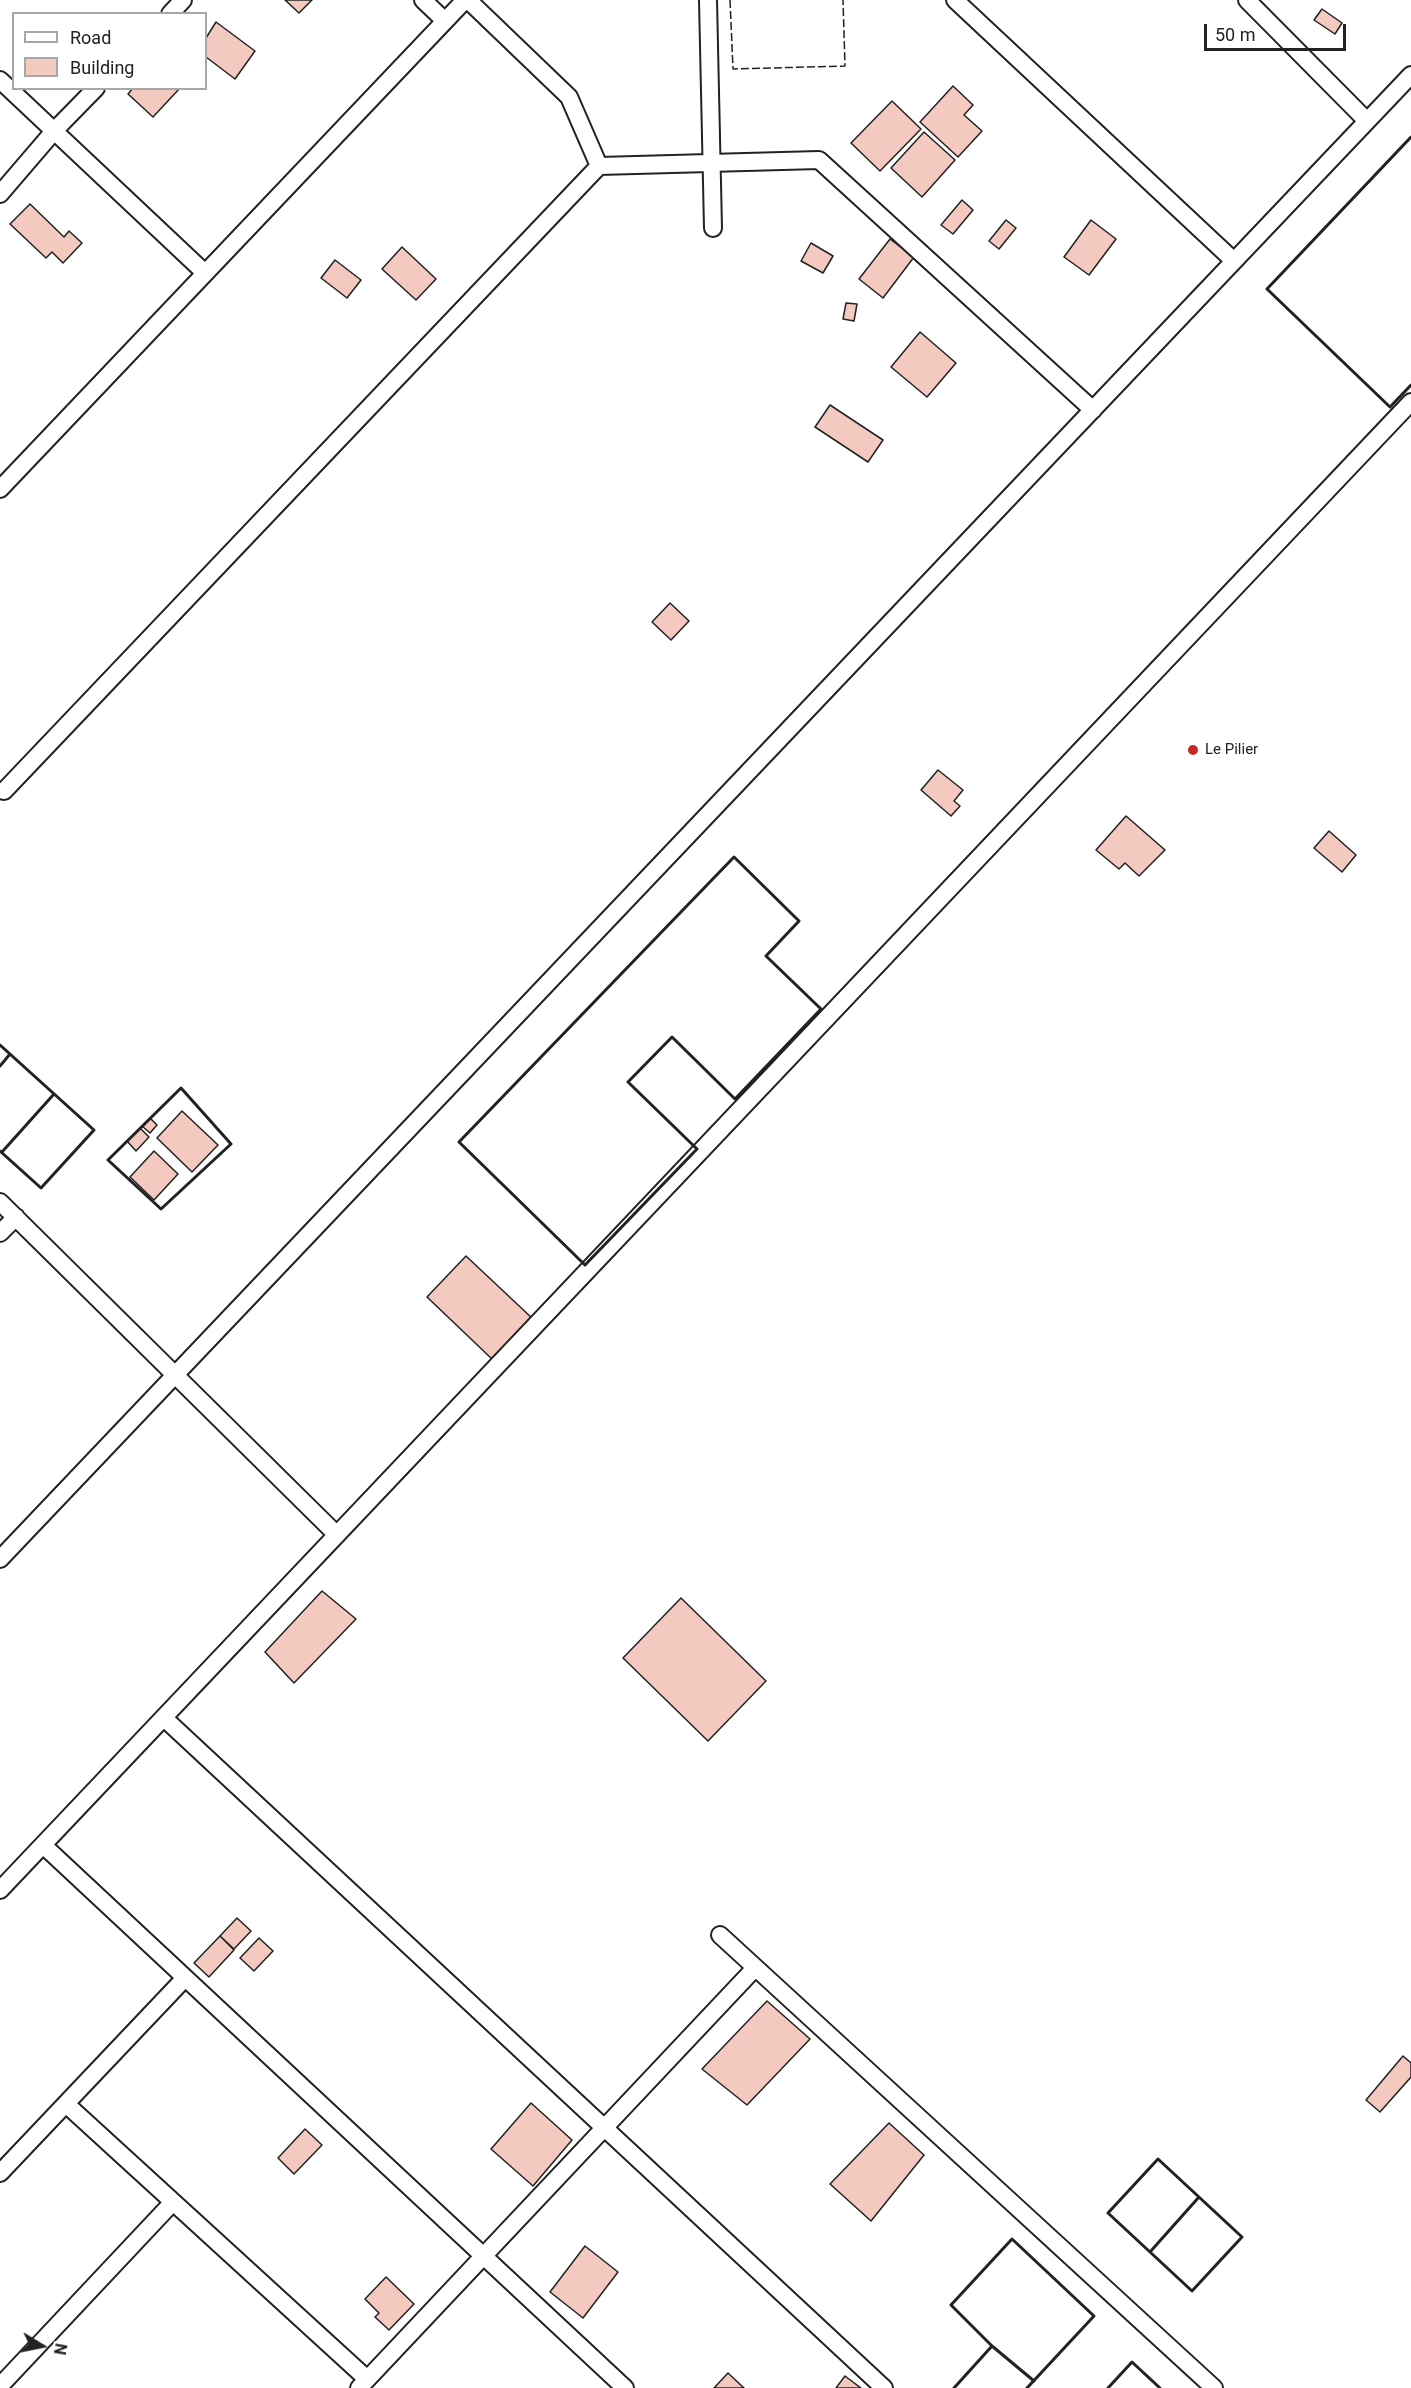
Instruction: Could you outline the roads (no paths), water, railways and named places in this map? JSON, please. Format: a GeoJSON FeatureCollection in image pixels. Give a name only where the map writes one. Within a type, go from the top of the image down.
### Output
{"type":"FeatureCollection","features":[{"type":"Feature","properties":{"kind":"street"},"geometry":{"type":"LineString","coordinates":[[172,12],[183,0]]}},
{"type":"Feature","properties":{"kind":"street"},"geometry":{"type":"LineString","coordinates":[[423,0],[445,21]]}},
{"type":"Feature","properties":{"kind":"street"},"geometry":{"type":"LineString","coordinates":[[0,489],[466,0],[569,97],[599,166]]}},
{"type":"Feature","properties":{"kind":"street"},"geometry":{"type":"LineString","coordinates":[[708,0],[713,228]]}},
{"type":"Feature","properties":{"kind":"street"},"geometry":{"type":"LineString","coordinates":[[955,0],[1234,261]]}},
{"type":"Feature","properties":{"kind":"street"},"geometry":{"type":"LineString","coordinates":[[1247,0],[1367,122]]}},
{"type":"Feature","properties":{"kind":"street"},"geometry":{"type":"LineString","coordinates":[[0,1559],[1411,75]]}},
{"type":"Feature","properties":{"kind":"street"},"geometry":{"type":"LineString","coordinates":[[0,80],[205,273]]}},
{"type":"Feature","properties":{"kind":"street"},"geometry":{"type":"LineString","coordinates":[[0,194],[54,131],[94,90]]}},
{"type":"Feature","properties":{"kind":"street"},"geometry":{"type":"LineString","coordinates":[[4,791],[599,166],[819,160],[1093,410]]}},
{"type":"Feature","properties":{"kind":"street"},"geometry":{"type":"LineString","coordinates":[[0,1890],[1411,402]]}},
{"type":"Feature","properties":{"kind":"street"},"geometry":{"type":"LineString","coordinates":[[0,1202],[337,1535]]}},
{"type":"Feature","properties":{"kind":"street"},"geometry":{"type":"LineString","coordinates":[[0,1233],[16,1217]]}},
{"type":"Feature","properties":{"kind":"street"},"geometry":{"type":"LineString","coordinates":[[164,1718],[884,2388]]}},
{"type":"Feature","properties":{"kind":"street"},"geometry":{"type":"LineString","coordinates":[[43,1845],[625,2388]]}},
{"type":"Feature","properties":{"kind":"street"},"geometry":{"type":"LineString","coordinates":[[720,1935],[1214,2388]]}},
{"type":"Feature","properties":{"kind":"street"},"geometry":{"type":"LineString","coordinates":[[66,2104],[173,2202],[363,2383],[755,1968]]}},
{"type":"Feature","properties":{"kind":"street"},"geometry":{"type":"LineString","coordinates":[[0,2174],[185,1978]]}},
{"type":"Feature","properties":{"kind":"street"},"geometry":{"type":"LineString","coordinates":[[0,2386],[173,2202]]}},
{"type":"Feature","properties":{"kind":"place","name":"Le Pilier"},"geometry":{"type":"Point","coordinates":[1193,750]}}]}
